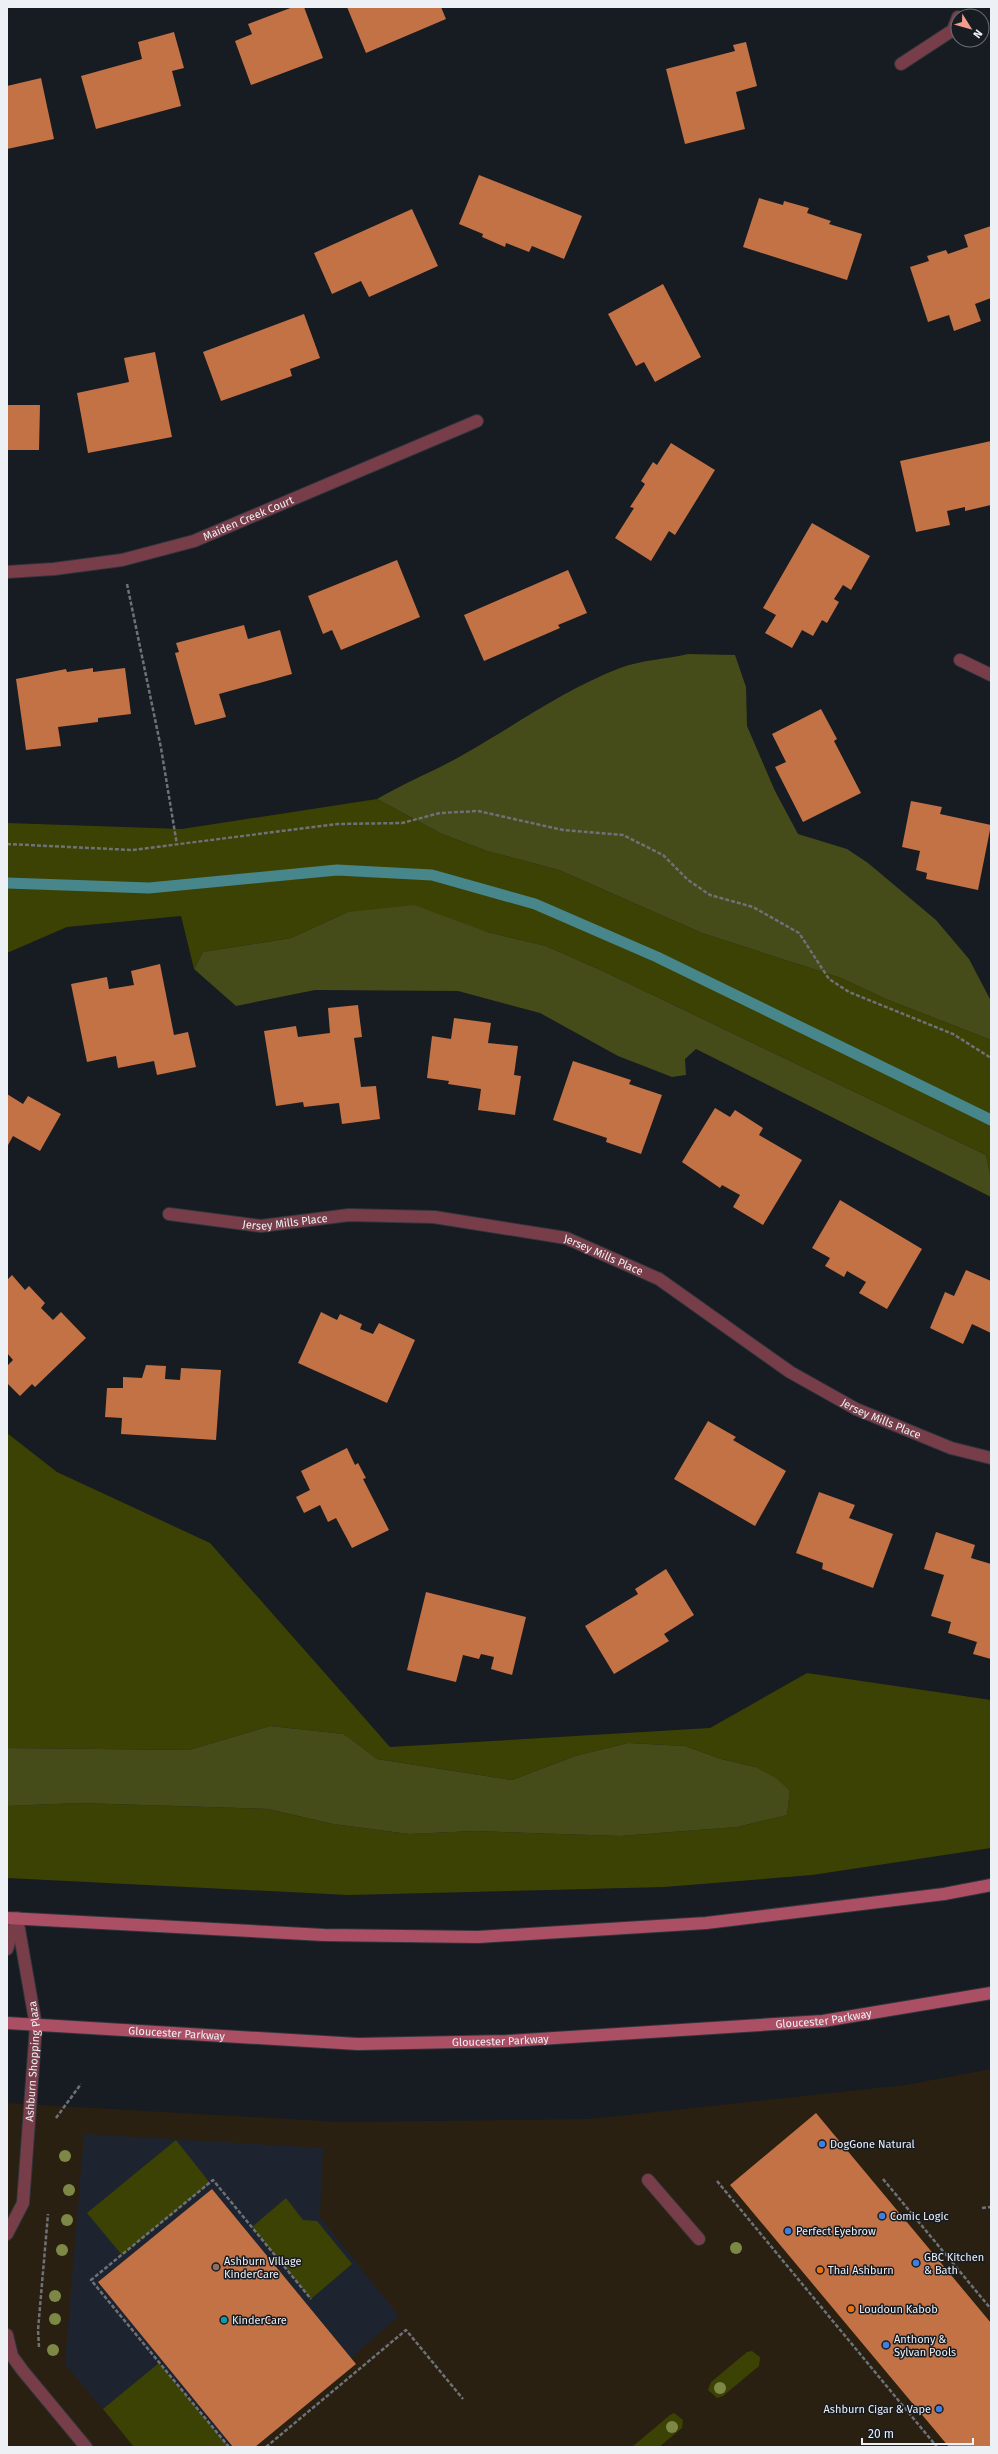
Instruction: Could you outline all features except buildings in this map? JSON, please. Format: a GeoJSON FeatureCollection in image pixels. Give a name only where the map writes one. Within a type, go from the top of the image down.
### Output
{"type":"FeatureCollection","features":[{"type":"Feature","properties":{"kind":"main road"},"geometry":{"type":"LineString","coordinates":[[12,1918],[324,1935],[478,1937],[706,1923],[944,1894],[991,1885]]}},
{"type":"Feature","properties":{"kind":"main road","name":"Gloucester Parkway"},"geometry":{"type":"LineString","coordinates":[[7,2023],[36,2026],[358,2044],[506,2041],[823,2021],[991,1993]]}},
{"type":"Feature","properties":{"kind":"street"},"geometry":{"type":"LineString","coordinates":[[901,64],[950,32]]}},
{"type":"Feature","properties":{"kind":"street","name":"Maiden Creek Court"},"geometry":{"type":"LineString","coordinates":[[7,572],[54,569],[122,560],[194,541],[477,421]]}},
{"type":"Feature","properties":{"kind":"street"},"geometry":{"type":"LineString","coordinates":[[960,660],[991,675]]}},
{"type":"Feature","properties":{"kind":"street","name":"Jersey Mills Place"},"geometry":{"type":"LineString","coordinates":[[169,1214],[261,1226],[349,1215],[434,1217],[566,1238],[659,1278],[790,1372],[856,1409],[951,1448],[991,1458]]}},
{"type":"Feature","properties":{"kind":"street"},"geometry":{"type":"LineString","coordinates":[[7,1949],[12,1918]]}},
{"type":"Feature","properties":{"kind":"street","name":"Ashburn Shopping Plaza"},"geometry":{"type":"LineString","coordinates":[[7,2234],[23,2203],[36,2026],[12,1918]]}},
{"type":"Feature","properties":{"kind":"street"},"geometry":{"type":"LineString","coordinates":[[648,2180],[698,2239]]}},
{"type":"Feature","properties":{"kind":"street"},"geometry":{"type":"LineString","coordinates":[[7,2335],[12,2356],[86,2447]]}},
{"type":"Feature","properties":{"kind":"path"},"geometry":{"type":"LineString","coordinates":[[122,560],[161,748],[177,845]]}},
{"type":"Feature","properties":{"kind":"path"},"geometry":{"type":"LineString","coordinates":[[7,844],[132,850],[338,824],[402,823],[440,812],[478,811],[563,830],[623,835],[663,855],[688,880],[710,895],[753,907],[799,933],[829,979],[849,992],[953,1034],[991,1058]]}},
{"type":"Feature","properties":{"kind":"path"},"geometry":{"type":"LineString","coordinates":[[56,2125],[56,2117],[81,2084]]}},
{"type":"Feature","properties":{"kind":"path"},"geometry":{"type":"LineString","coordinates":[[883,2179],[991,2309]]}},
{"type":"Feature","properties":{"kind":"path"},"geometry":{"type":"LineString","coordinates":[[229,2447],[91,2280],[213,2180],[311,2299]]}},
{"type":"Feature","properties":{"kind":"path"},"geometry":{"type":"LineString","coordinates":[[717,2181],[937,2447]]}},
{"type":"Feature","properties":{"kind":"path"},"geometry":{"type":"LineString","coordinates":[[982,2208],[991,2207]]}},
{"type":"Feature","properties":{"kind":"path"},"geometry":{"type":"LineString","coordinates":[[41,2350],[38,2345],[38,2330],[48,2212]]}},
{"type":"Feature","properties":{"kind":"path"},"geometry":{"type":"LineString","coordinates":[[266,2447],[406,2330],[463,2399]]}},
{"type":"Feature","properties":{"kind":"shaded area"},"geometry":{"type":"Polygon","coordinates":[[[991,2069],[991,2447],[7,2447],[7,2103],[340,2122],[590,2119],[905,2085],[991,2069]]]}},
{"type":"Feature","properties":{"kind":"shaded area","name":"Ashburn Village KinderCare"},"geometry":{"type":"Polygon","coordinates":[[[84,2134],[323,2148],[320,2217],[399,2316],[351,2358],[356,2364],[255,2447],[134,2447],[65,2364],[84,2134]]]}},
{"type":"Feature","properties":{"kind":"green space"},"geometry":{"type":"Polygon","coordinates":[[[688,654],[735,655],[746,687],[747,726],[775,791],[798,834],[847,849],[868,863],[936,920],[969,959],[991,1001],[991,1040],[886,999],[841,978],[702,933],[559,870],[487,851],[442,834],[377,799],[455,759],[561,696],[600,676],[628,665],[688,654]]]}},
{"type":"Feature","properties":{"kind":"green space"},"geometry":{"type":"Polygon","coordinates":[[[377,799],[442,834],[487,851],[559,870],[702,933],[841,978],[886,999],[991,1040],[991,1179],[986,1155],[607,973],[546,946],[487,932],[348,912],[291,938],[203,952],[194,969],[181,916],[67,927],[7,953],[7,823],[182,829],[377,799]]]}},
{"type":"Feature","properties":{"kind":"green space"},"geometry":{"type":"Polygon","coordinates":[[[414,905],[487,932],[546,946],[607,973],[986,1155],[991,1179],[991,1197],[696,1049],[685,1059],[686,1075],[672,1077],[618,1056],[540,1013],[458,991],[315,990],[236,1006],[194,969],[203,952],[291,938],[348,912],[414,905]]]}},
{"type":"Feature","properties":{"kind":"green space"},"geometry":{"type":"Polygon","coordinates":[[[7,1433],[57,1472],[210,1543],[390,1747],[710,1728],[807,1673],[991,1700],[991,1848],[812,1875],[664,1887],[348,1895],[7,1878],[7,1806],[79,1803],[268,1809],[333,1824],[409,1834],[475,1831],[620,1836],[737,1827],[787,1815],[790,1791],[755,1767],[721,1759],[685,1746],[628,1743],[575,1756],[512,1780],[377,1759],[344,1734],[270,1726],[189,1750],[7,1748],[7,1433]]]}},
{"type":"Feature","properties":{"kind":"green space"},"geometry":{"type":"Polygon","coordinates":[[[270,1726],[344,1734],[377,1759],[512,1780],[575,1756],[628,1743],[685,1746],[721,1759],[755,1767],[776,1778],[790,1791],[787,1815],[737,1827],[620,1836],[475,1831],[409,1834],[333,1824],[268,1809],[79,1803],[7,1806],[7,1748],[189,1750],[270,1726]]]}},
{"type":"Feature","properties":{"kind":"green space"},"geometry":{"type":"Polygon","coordinates":[[[176,2140],[210,2183],[122,2255],[87,2213],[176,2140]]]}},
{"type":"Feature","properties":{"kind":"green space"},"geometry":{"type":"Polygon","coordinates":[[[286,2198],[303,2220],[317,2221],[352,2264],[311,2299],[252,2227],[286,2198]]]}},
{"type":"Feature","properties":{"kind":"green space"},"geometry":{"type":"Polygon","coordinates":[[[752,2351],[760,2357],[759,2366],[723,2396],[717,2398],[708,2390],[711,2382],[747,2352],[752,2351]]]}},
{"type":"Feature","properties":{"kind":"green space"},"geometry":{"type":"Polygon","coordinates":[[[159,2363],[229,2447],[134,2447],[103,2409],[159,2363]]]}},
{"type":"Feature","properties":{"kind":"green space"},"geometry":{"type":"Polygon","coordinates":[[[674,2413],[683,2420],[682,2428],[659,2447],[632,2447],[670,2415],[674,2413]]]}},
{"type":"Feature","properties":{"kind":"waterway"},"geometry":{"type":"LineString","coordinates":[[7,883],[149,888],[337,870],[432,875],[535,904],[657,957],[991,1120]]}},
{"type":"Feature","properties":{"kind":"place","name":"DogGone Natural"},"geometry":{"type":"Point","coordinates":[822,2144]}},
{"type":"Feature","properties":{"kind":"place","name":"Comic Logic"},"geometry":{"type":"Point","coordinates":[882,2216]}},
{"type":"Feature","properties":{"kind":"place","name":"Perfect Eyebrow"},"geometry":{"type":"Point","coordinates":[788,2231]}},
{"type":"Feature","properties":{"kind":"place","name":"GBC Kitchen & Bath"},"geometry":{"type":"Point","coordinates":[916,2263]}},
{"type":"Feature","properties":{"kind":"place","name":"Ashburn Village KinderCare"},"geometry":{"type":"Point","coordinates":[216,2267]}},
{"type":"Feature","properties":{"kind":"place","name":"Thai Ashburn"},"geometry":{"type":"Point","coordinates":[820,2270]}},
{"type":"Feature","properties":{"kind":"place","name":"Loudoun Kabob"},"geometry":{"type":"Point","coordinates":[851,2309]}},
{"type":"Feature","properties":{"kind":"place","name":"KinderCare"},"geometry":{"type":"Point","coordinates":[224,2320]}},
{"type":"Feature","properties":{"kind":"place","name":"Anthony & Sylvan Pools"},"geometry":{"type":"Point","coordinates":[886,2345]}},
{"type":"Feature","properties":{"kind":"place","name":"Ashburn Cigar & Vape"},"geometry":{"type":"Point","coordinates":[939,2409]}}]}
